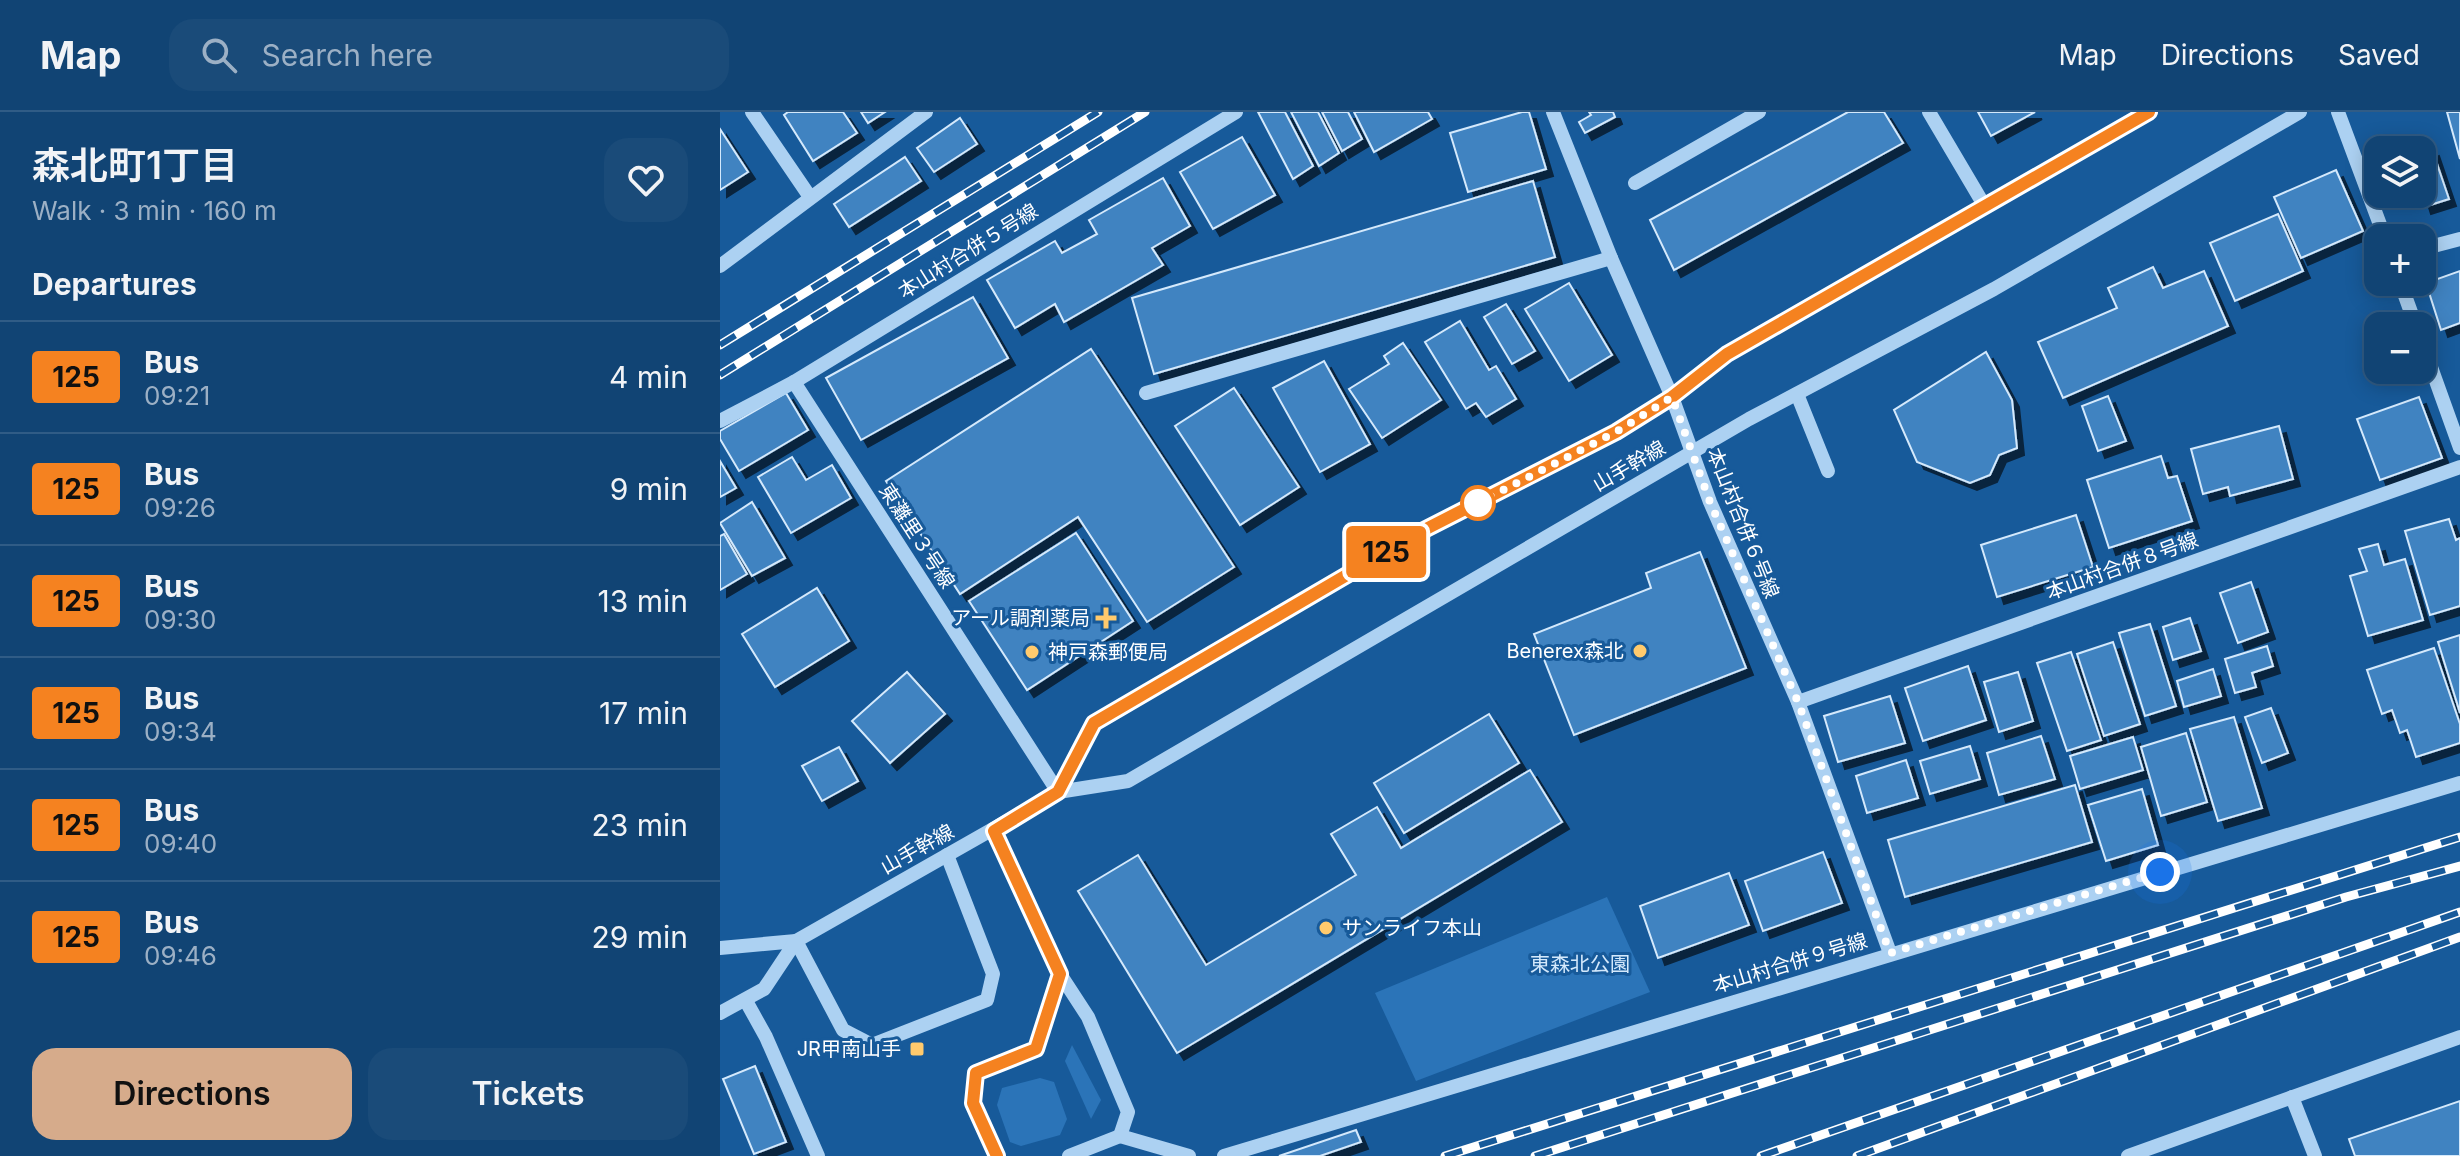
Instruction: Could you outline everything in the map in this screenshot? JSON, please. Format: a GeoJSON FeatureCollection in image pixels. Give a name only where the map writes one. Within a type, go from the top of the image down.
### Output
{"type":"FeatureCollection","features":[{"type":"Feature","properties":{"kind":"street"},"geometry":{"type":"LineString","coordinates":[[752,112],[810,197]]}},
{"type":"Feature","properties":{"kind":"street"},"geometry":{"type":"LineString","coordinates":[[720,266],[926,112]]}},
{"type":"Feature","properties":{"kind":"street","name":"本山村合併５号線"},"geometry":{"type":"LineString","coordinates":[[720,421],[794,382],[1236,112]]}},
{"type":"Feature","properties":{"kind":"street","name":"本山村合併６号線"},"geometry":{"type":"LineString","coordinates":[[1553,112],[1611,258],[1672,397],[1710,502],[1798,702],[1890,953]]}},
{"type":"Feature","properties":{"kind":"street"},"geometry":{"type":"LineString","coordinates":[[1635,183],[1759,112]]}},
{"type":"Feature","properties":{"kind":"street"},"geometry":{"type":"LineString","coordinates":[[1929,112],[1984,205]]}},
{"type":"Feature","properties":{"kind":"street","name":"山手幹線"},"geometry":{"type":"LineString","coordinates":[[1058,792],[1094,723],[1422,531],[1616,432],[1672,397],[1727,354],[2149,112]]}},
{"type":"Feature","properties":{"kind":"street","name":"山手幹線"},"geometry":{"type":"LineString","coordinates":[[720,948],[796,941],[1058,792],[1128,781],[1692,452],[1994,289],[2300,112]]}},
{"type":"Feature","properties":{"kind":"street"},"geometry":{"type":"LineString","coordinates":[[2338,112],[2380,224]]}},
{"type":"Feature","properties":{"kind":"street"},"geometry":{"type":"LineString","coordinates":[[2436,245],[2460,239]]}},
{"type":"Feature","properties":{"kind":"street"},"geometry":{"type":"LineString","coordinates":[[1146,393],[1611,258]]}},
{"type":"Feature","properties":{"kind":"street"},"geometry":{"type":"LineString","coordinates":[[2436,381],[2460,448]]}},
{"type":"Feature","properties":{"kind":"street","name":"東灘里３号線"},"geometry":{"type":"LineString","coordinates":[[794,382],[1058,792]]}},
{"type":"Feature","properties":{"kind":"street"},"geometry":{"type":"LineString","coordinates":[[1797,394],[1828,471]]}},
{"type":"Feature","properties":{"kind":"street","name":"本山村合併８号線"},"geometry":{"type":"LineString","coordinates":[[1798,702],[2460,467]]}},
{"type":"Feature","properties":{"kind":"street","name":"本山村合併９号線"},"geometry":{"type":"LineString","coordinates":[[1224,1156],[2460,783]]}},
{"type":"Feature","properties":{"kind":"street"},"geometry":{"type":"LineString","coordinates":[[994,831],[1060,974],[1088,1017],[1128,1112],[1120,1136]]}},
{"type":"Feature","properties":{"kind":"street"},"geometry":{"type":"LineString","coordinates":[[796,941],[843,1030],[872,1045],[987,1000],[993,974],[947,855]]}},
{"type":"Feature","properties":{"kind":"street","name":"山手幹線"},"geometry":{"type":"LineString","coordinates":[[720,1013],[764,989],[796,941]]}},
{"type":"Feature","properties":{"kind":"street"},"geometry":{"type":"LineString","coordinates":[[997,1156],[973,1103],[976,1073],[1036,1049],[1060,974]]}},
{"type":"Feature","properties":{"kind":"street"},"geometry":{"type":"LineString","coordinates":[[746,1001],[766,1037],[818,1156]]}},
{"type":"Feature","properties":{"kind":"street"},"geometry":{"type":"LineString","coordinates":[[2128,1156],[2460,1037]]}},
{"type":"Feature","properties":{"kind":"street"},"geometry":{"type":"LineString","coordinates":[[2292,1097],[2315,1156]]}},
{"type":"Feature","properties":{"kind":"street"},"geometry":{"type":"LineString","coordinates":[[1069,1156],[1120,1136],[1189,1156]]}},
{"type":"Feature","properties":{"kind":"green space","name":"東森北公園"},"geometry":{"type":"Polygon","coordinates":[[[1607,897],[1650,992],[1416,1081],[1375,993],[1607,897]]]}},
{"type":"Feature","properties":{"kind":"green space"},"geometry":{"type":"Polygon","coordinates":[[[1072,1045],[1101,1100],[1091,1119],[1065,1061],[1072,1045]]]}},
{"type":"Feature","properties":{"kind":"green space"},"geometry":{"type":"Polygon","coordinates":[[[1040,1078],[1054,1082],[1067,1119],[1060,1135],[1021,1146],[1010,1142],[997,1105],[1002,1088],[1040,1078]]]}},
{"type":"Feature","properties":{"kind":"building"},"geometry":{"type":"Polygon","coordinates":[[[788,112],[843,112],[857,133],[813,161],[784,115],[788,112]]]}},
{"type":"Feature","properties":{"kind":"building"},"geometry":{"type":"Polygon","coordinates":[[[861,112],[885,112],[868,123],[861,112]]]}},
{"type":"Feature","properties":{"kind":"building"},"geometry":{"type":"Polygon","coordinates":[[[1258,112],[1285,112],[1313,166],[1293,179],[1258,112]]]}},
{"type":"Feature","properties":{"kind":"building"},"geometry":{"type":"Polygon","coordinates":[[[1291,112],[1318,112],[1339,153],[1319,166],[1291,112]]]}},
{"type":"Feature","properties":{"kind":"building"},"geometry":{"type":"Polygon","coordinates":[[[1322,112],[1348,112],[1362,139],[1342,151],[1322,112]]]}},
{"type":"Feature","properties":{"kind":"building"},"geometry":{"type":"Polygon","coordinates":[[[1354,112],[1428,112],[1432,119],[1374,152],[1354,112]]]}},
{"type":"Feature","properties":{"kind":"building"},"geometry":{"type":"Polygon","coordinates":[[[1529,112],[1546,169],[1468,192],[1450,133],[1529,112]]]}},
{"type":"Feature","properties":{"kind":"building"},"geometry":{"type":"Polygon","coordinates":[[[1589,112],[1613,112],[1615,117],[1585,133],[1579,122],[1591,115],[1589,112]]]}},
{"type":"Feature","properties":{"kind":"building"},"geometry":{"type":"Polygon","coordinates":[[[1848,112],[1884,112],[1903,143],[1674,270],[1650,220],[1848,112]]]}},
{"type":"Feature","properties":{"kind":"building"},"geometry":{"type":"Polygon","coordinates":[[[1978,112],[2035,112],[1991,136],[1978,112]]]}},
{"type":"Feature","properties":{"kind":"building"},"geometry":{"type":"Polygon","coordinates":[[[2447,112],[2460,112],[2460,159],[2447,112]]]}},
{"type":"Feature","properties":{"kind":"building"},"geometry":{"type":"Polygon","coordinates":[[[960,118],[977,144],[934,172],[917,148],[960,118]]]}},
{"type":"Feature","properties":{"kind":"building"},"geometry":{"type":"Polygon","coordinates":[[[720,129],[748,172],[720,190],[720,129]]]}},
{"type":"Feature","properties":{"kind":"building"},"geometry":{"type":"Polygon","coordinates":[[[1242,137],[1275,195],[1213,229],[1180,172],[1242,137]]]}},
{"type":"Feature","properties":{"kind":"building"},"geometry":{"type":"Polygon","coordinates":[[[905,157],[921,181],[849,227],[834,204],[905,157]]]}},
{"type":"Feature","properties":{"kind":"building"},"geometry":{"type":"Polygon","coordinates":[[[2436,161],[2449,199],[2436,203],[2436,161]]]}},
{"type":"Feature","properties":{"kind":"building"},"geometry":{"type":"Polygon","coordinates":[[[2336,170],[2363,231],[2301,258],[2274,197],[2336,170]]]}},
{"type":"Feature","properties":{"kind":"building"},"geometry":{"type":"Polygon","coordinates":[[[1163,178],[1190,226],[1152,248],[1163,265],[1064,322],[1055,304],[1015,328],[987,280],[1055,241],[1062,253],[1097,234],[1089,220],[1163,178]]]}},
{"type":"Feature","properties":{"kind":"building"},"geometry":{"type":"Polygon","coordinates":[[[1533,181],[1555,257],[1154,374],[1132,298],[1533,181]]]}},
{"type":"Feature","properties":{"kind":"building"},"geometry":{"type":"Polygon","coordinates":[[[2278,214],[2303,271],[2235,301],[2210,243],[2278,214]]]}},
{"type":"Feature","properties":{"kind":"building"},"geometry":{"type":"Polygon","coordinates":[[[2153,267],[2163,288],[2204,271],[2228,326],[2063,398],[2038,342],[2117,308],[2108,288],[2153,267]]]}},
{"type":"Feature","properties":{"kind":"building"},"geometry":{"type":"Polygon","coordinates":[[[2460,271],[2460,323],[2441,330],[2430,296],[2436,296],[2436,279],[2460,271]]]}},
{"type":"Feature","properties":{"kind":"building"},"geometry":{"type":"Polygon","coordinates":[[[1569,283],[1612,355],[1569,381],[1525,309],[1569,283]]]}},
{"type":"Feature","properties":{"kind":"building"},"geometry":{"type":"Polygon","coordinates":[[[973,297],[1008,358],[861,440],[826,378],[973,297]]]}},
{"type":"Feature","properties":{"kind":"building"},"geometry":{"type":"Polygon","coordinates":[[[1506,304],[1535,351],[1512,364],[1484,317],[1506,304]]]}},
{"type":"Feature","properties":{"kind":"building"},"geometry":{"type":"Polygon","coordinates":[[[1460,321],[1489,370],[1496,366],[1516,399],[1486,417],[1476,403],[1466,409],[1425,342],[1460,321]]]}},
{"type":"Feature","properties":{"kind":"building"},"geometry":{"type":"Polygon","coordinates":[[[1403,343],[1441,400],[1382,438],[1349,389],[1389,364],[1384,356],[1403,343]]]}},
{"type":"Feature","properties":{"kind":"building"},"geometry":{"type":"Polygon","coordinates":[[[1091,349],[1234,567],[1147,622],[1078,517],[960,594],[886,481],[1091,349]]]}},
{"type":"Feature","properties":{"kind":"building"},"geometry":{"type":"Polygon","coordinates":[[[1986,352],[2012,400],[2017,448],[1999,455],[1990,475],[1970,483],[1917,462],[1894,410],[1986,352]]]}},
{"type":"Feature","properties":{"kind":"building"},"geometry":{"type":"Polygon","coordinates":[[[1324,361],[1370,444],[1320,472],[1273,388],[1324,361]]]}},
{"type":"Feature","properties":{"kind":"building"},"geometry":{"type":"Polygon","coordinates":[[[1234,388],[1299,487],[1240,525],[1175,426],[1234,388]]]}},
{"type":"Feature","properties":{"kind":"building"},"geometry":{"type":"Polygon","coordinates":[[[786,393],[808,430],[739,471],[720,439],[720,431],[786,393]]]}},
{"type":"Feature","properties":{"kind":"building"},"geometry":{"type":"Polygon","coordinates":[[[2108,396],[2126,441],[2098,451],[2082,406],[2108,396]]]}},
{"type":"Feature","properties":{"kind":"building"},"geometry":{"type":"Polygon","coordinates":[[[2419,397],[2442,458],[2380,480],[2357,419],[2419,397]]]}},
{"type":"Feature","properties":{"kind":"building"},"geometry":{"type":"Polygon","coordinates":[[[2279,426],[2293,479],[2230,496],[2228,487],[2203,494],[2191,449],[2279,426]]]}},
{"type":"Feature","properties":{"kind":"building"},"geometry":{"type":"Polygon","coordinates":[[[2161,456],[2168,478],[2177,476],[2192,521],[2109,548],[2087,480],[2161,456]]]}},
{"type":"Feature","properties":{"kind":"building"},"geometry":{"type":"Polygon","coordinates":[[[792,457],[806,480],[832,465],[851,498],[791,533],[758,477],[792,457]]]}},
{"type":"Feature","properties":{"kind":"building"},"geometry":{"type":"Polygon","coordinates":[[[720,461],[736,488],[720,497],[720,461]]]}},
{"type":"Feature","properties":{"kind":"building"},"geometry":{"type":"Polygon","coordinates":[[[752,502],[785,558],[752,576],[720,523],[752,502]]]}},
{"type":"Feature","properties":{"kind":"building"},"geometry":{"type":"Polygon","coordinates":[[[2076,515],[2093,567],[1997,597],[1981,545],[2076,515]]]}},
{"type":"Feature","properties":{"kind":"building"},"geometry":{"type":"Polygon","coordinates":[[[2449,519],[2456,540],[2460,538],[2460,606],[2430,615],[2405,531],[2449,519]]]}},
{"type":"Feature","properties":{"kind":"building"},"geometry":{"type":"Polygon","coordinates":[[[1076,533],[1133,621],[1027,690],[969,601],[1076,533]]]}},
{"type":"Feature","properties":{"kind":"building"},"geometry":{"type":"Polygon","coordinates":[[[724,534],[747,574],[720,590],[720,536],[724,534]]]}},
{"type":"Feature","properties":{"kind":"building"},"geometry":{"type":"Polygon","coordinates":[[[2378,544],[2384,565],[2405,559],[2423,620],[2368,636],[2350,576],[2367,571],[2359,549],[2378,544]]]}},
{"type":"Feature","properties":{"kind":"building","name":"Benerex森北"},"geometry":{"type":"Polygon","coordinates":[[[1700,552],[1746,668],[1574,735],[1534,634],[1651,588],[1646,573],[1700,552]]]}},
{"type":"Feature","properties":{"kind":"building"},"geometry":{"type":"Polygon","coordinates":[[[2251,582],[2268,632],[2238,643],[2220,593],[2251,582]]]}},
{"type":"Feature","properties":{"kind":"building"},"geometry":{"type":"Polygon","coordinates":[[[817,588],[849,641],[775,687],[742,634],[817,588]]]}},
{"type":"Feature","properties":{"kind":"building"},"geometry":{"type":"Polygon","coordinates":[[[2190,618],[2201,651],[2173,660],[2163,627],[2190,618]]]}},
{"type":"Feature","properties":{"kind":"building"},"geometry":{"type":"Polygon","coordinates":[[[2150,624],[2176,706],[2145,716],[2119,633],[2150,624]]]}},
{"type":"Feature","properties":{"kind":"building"},"geometry":{"type":"Polygon","coordinates":[[[2460,635],[2460,713],[2438,642],[2460,635]]]}},
{"type":"Feature","properties":{"kind":"building"},"geometry":{"type":"Polygon","coordinates":[[[2113,642],[2140,724],[2104,736],[2077,654],[2113,642]]]}},
{"type":"Feature","properties":{"kind":"building"},"geometry":{"type":"Polygon","coordinates":[[[2267,646],[2273,666],[2252,673],[2256,687],[2235,693],[2225,659],[2267,646]]]}},
{"type":"Feature","properties":{"kind":"building"},"geometry":{"type":"Polygon","coordinates":[[[2434,648],[2460,724],[2460,743],[2416,757],[2407,730],[2400,733],[2392,710],[2382,714],[2367,670],[2434,648]]]}},
{"type":"Feature","properties":{"kind":"building"},"geometry":{"type":"Polygon","coordinates":[[[2071,652],[2101,740],[2067,751],[2037,663],[2071,652]]]}},
{"type":"Feature","properties":{"kind":"building"},"geometry":{"type":"Polygon","coordinates":[[[1968,666],[1986,720],[1923,741],[1905,688],[1968,666]]]}},
{"type":"Feature","properties":{"kind":"building"},"geometry":{"type":"Polygon","coordinates":[[[2213,669],[2221,696],[2184,707],[2177,681],[2213,669]]]}},
{"type":"Feature","properties":{"kind":"building"},"geometry":{"type":"Polygon","coordinates":[[[907,672],[945,714],[890,763],[852,721],[907,672]]]}},
{"type":"Feature","properties":{"kind":"building"},"geometry":{"type":"Polygon","coordinates":[[[2018,672],[2033,721],[1999,732],[1984,682],[2018,672]]]}},
{"type":"Feature","properties":{"kind":"building"},"geometry":{"type":"Polygon","coordinates":[[[1890,696],[1905,743],[1838,762],[1824,716],[1890,696]]]}},
{"type":"Feature","properties":{"kind":"building"},"geometry":{"type":"Polygon","coordinates":[[[2271,708],[2288,753],[2262,763],[2245,717],[2271,708]]]}},
{"type":"Feature","properties":{"kind":"building"},"geometry":{"type":"Polygon","coordinates":[[[1489,714],[1519,763],[1404,833],[1374,783],[1489,714]]]}},
{"type":"Feature","properties":{"kind":"building"},"geometry":{"type":"Polygon","coordinates":[[[2234,717],[2262,808],[2218,821],[2190,729],[2234,717]]]}},
{"type":"Feature","properties":{"kind":"building"},"geometry":{"type":"Polygon","coordinates":[[[2186,733],[2207,802],[2161,816],[2141,747],[2186,733]]]}},
{"type":"Feature","properties":{"kind":"building"},"geometry":{"type":"Polygon","coordinates":[[[2041,736],[2055,779],[1999,795],[1987,753],[2041,736]]]}},
{"type":"Feature","properties":{"kind":"building"},"geometry":{"type":"Polygon","coordinates":[[[2133,737],[2143,770],[2080,789],[2070,756],[2133,737]]]}},
{"type":"Feature","properties":{"kind":"building"},"geometry":{"type":"Polygon","coordinates":[[[1970,746],[1980,779],[1930,794],[1920,761],[1970,746]]]}},
{"type":"Feature","properties":{"kind":"building"},"geometry":{"type":"Polygon","coordinates":[[[839,747],[858,781],[822,801],[802,766],[839,747]]]}},
{"type":"Feature","properties":{"kind":"building"},"geometry":{"type":"Polygon","coordinates":[[[1906,760],[1918,798],[1867,813],[1856,776],[1906,760]]]}},
{"type":"Feature","properties":{"kind":"building","name":"サンライフ本山"},"geometry":{"type":"Polygon","coordinates":[[[1530,770],[1562,822],[1177,1053],[1078,891],[1138,855],[1206,965],[1356,875],[1331,834],[1377,807],[1401,848],[1530,770]]]}},
{"type":"Feature","properties":{"kind":"building"},"geometry":{"type":"Polygon","coordinates":[[[2075,785],[2092,842],[1905,897],[1888,840],[2075,785]]]}},
{"type":"Feature","properties":{"kind":"building"},"geometry":{"type":"Polygon","coordinates":[[[2142,789],[2158,845],[2106,861],[2088,805],[2142,789]]]}},
{"type":"Feature","properties":{"kind":"building"},"geometry":{"type":"Polygon","coordinates":[[[1823,852],[1842,903],[1763,931],[1745,881],[1823,852]]]}},
{"type":"Feature","properties":{"kind":"building"},"geometry":{"type":"Polygon","coordinates":[[[1729,873],[1749,925],[1658,958],[1640,906],[1729,873]]]}},
{"type":"Feature","properties":{"kind":"building"},"geometry":{"type":"Polygon","coordinates":[[[755,1066],[786,1142],[754,1154],[723,1079],[755,1066]]]}},
{"type":"Feature","properties":{"kind":"building"},"geometry":{"type":"Polygon","coordinates":[[[2460,1101],[2460,1156],[2355,1156],[2349,1139],[2460,1101]]]}},
{"type":"Feature","properties":{"kind":"building"},"geometry":{"type":"Polygon","coordinates":[[[1356,1130],[1361,1142],[1320,1156],[1279,1156],[1356,1130]]]}},
{"type":"Feature","properties":{"kind":"railway"},"geometry":{"type":"LineString","coordinates":[[720,345],[1098,112]]}},
{"type":"Feature","properties":{"kind":"railway"},"geometry":{"type":"LineString","coordinates":[[720,375],[1145,112]]}},
{"type":"Feature","properties":{"kind":"railway"},"geometry":{"type":"LineString","coordinates":[[1445,1156],[2460,837]]}},
{"type":"Feature","properties":{"kind":"railway"},"geometry":{"type":"LineString","coordinates":[[1535,1156],[2346,897],[2460,866]]}},
{"type":"Feature","properties":{"kind":"railway"},"geometry":{"type":"LineString","coordinates":[[1761,1156],[2460,912]]}},
{"type":"Feature","properties":{"kind":"railway"},"geometry":{"type":"LineString","coordinates":[[1857,1156],[2460,937]]}},
{"type":"Feature","properties":{"kind":"bus line","name":"125"},"geometry":{"type":"LineString","coordinates":[[997,1156],[973,1103],[976,1073],[1036,1049],[1060,974],[994,831],[1058,792],[1094,723],[1422,531],[1616,432],[1672,397],[1727,354],[2149,112]]}},
{"type":"Feature","properties":{"kind":"place","name":"アール調剤薬局"},"geometry":{"type":"Point","coordinates":[1106,618]}},
{"type":"Feature","properties":{"kind":"place","name":"Benerex森北"},"geometry":{"type":"Point","coordinates":[1640,651]}},
{"type":"Feature","properties":{"kind":"place","name":"神戸森郵便局"},"geometry":{"type":"Point","coordinates":[1032,652]}},
{"type":"Feature","properties":{"kind":"place","name":"サンライフ本山"},"geometry":{"type":"Point","coordinates":[1326,928]}},
{"type":"Feature","properties":{"kind":"place","name":"JR甲南山手"},"geometry":{"type":"Point","coordinates":[917,1049]}},
{"type":"Feature","properties":{"kind":"route"},"geometry":{"type":"LineString","coordinates":[[1478,503],[1616,432],[1672,397],[1710,502],[1798,702],[1890,953],[2160,872]]}}]}
